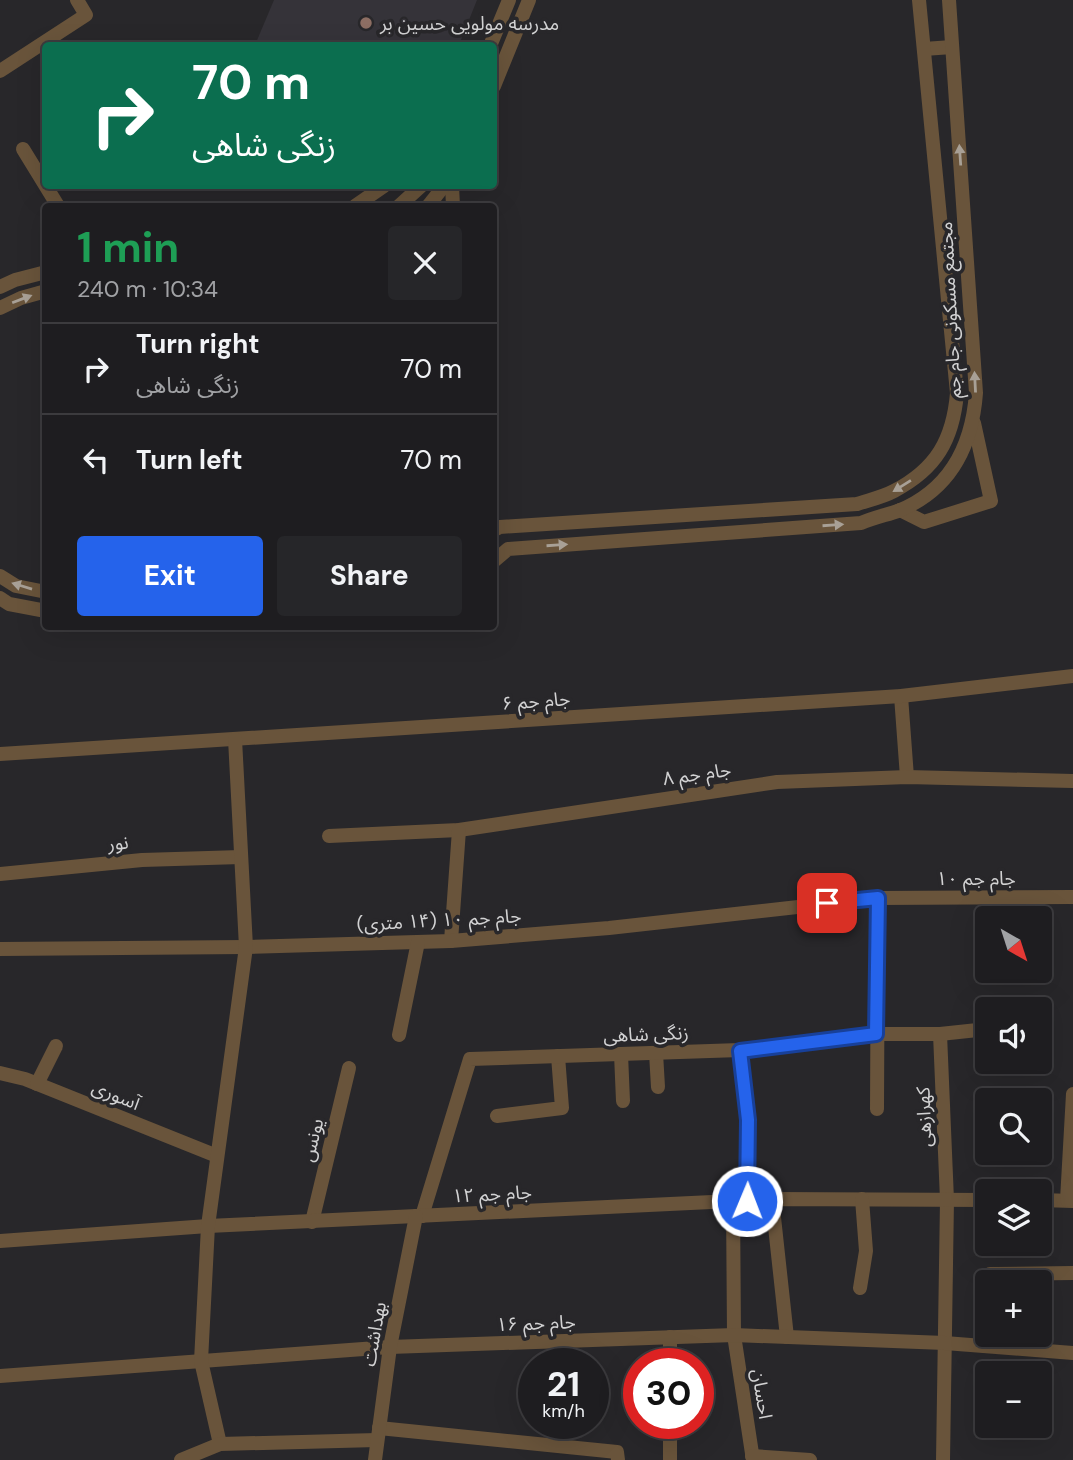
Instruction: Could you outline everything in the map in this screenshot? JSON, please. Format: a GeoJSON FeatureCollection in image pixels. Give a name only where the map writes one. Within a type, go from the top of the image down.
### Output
{"type":"FeatureCollection","features":[{"type":"Feature","properties":{"kind":"street"},"geometry":{"type":"LineString","coordinates":[[45,42],[86,15],[76,0]]}},
{"type":"Feature","properties":{"kind":"street"},"geometry":{"type":"LineString","coordinates":[[492,42],[509,0]]}},
{"type":"Feature","properties":{"kind":"street"},"geometry":{"type":"LineString","coordinates":[[497,79],[529,0]]}},
{"type":"Feature","properties":{"kind":"street","name":"مجتمع مسکونی جام جم"},"geometry":{"type":"LineString","coordinates":[[497,528],[857,504],[892,493],[917,477],[937,457],[949,438],[955,417],[957,393],[919,0]]}},
{"type":"Feature","properties":{"kind":"street","name":"مجتمع مسکونی جام جم"},"geometry":{"type":"LineString","coordinates":[[508,549],[861,523],[900,510],[928,492],[953,467],[966,445],[974,420],[976,393],[949,0]]}},
{"type":"Feature","properties":{"kind":"street"},"geometry":{"type":"LineString","coordinates":[[0,71],[42,44]]}},
{"type":"Feature","properties":{"kind":"street"},"geometry":{"type":"LineString","coordinates":[[924,49],[952,47]]}},
{"type":"Feature","properties":{"kind":"street"},"geometry":{"type":"LineString","coordinates":[[23,149],[42,180]]}},
{"type":"Feature","properties":{"kind":"street"},"geometry":{"type":"LineString","coordinates":[[937,184],[962,182]]}},
{"type":"Feature","properties":{"kind":"street"},"geometry":{"type":"LineString","coordinates":[[359,203],[380,189]]}},
{"type":"Feature","properties":{"kind":"street"},"geometry":{"type":"LineString","coordinates":[[403,203],[418,189]]}},
{"type":"Feature","properties":{"kind":"street"},"geometry":{"type":"LineString","coordinates":[[430,203],[442,189]]}},
{"type":"Feature","properties":{"kind":"street"},"geometry":{"type":"LineString","coordinates":[[946,272],[967,270]]}},
{"type":"Feature","properties":{"kind":"street"},"geometry":{"type":"LineString","coordinates":[[0,287],[42,273]]}},
{"type":"Feature","properties":{"kind":"street"},"geometry":{"type":"LineString","coordinates":[[0,308],[42,292]]}},
{"type":"Feature","properties":{"kind":"street"},"geometry":{"type":"LineString","coordinates":[[953,352],[973,349]]}},
{"type":"Feature","properties":{"kind":"street"},"geometry":{"type":"LineString","coordinates":[[900,510],[925,522],[991,501],[974,420]]}},
{"type":"Feature","properties":{"kind":"street"},"geometry":{"type":"LineString","coordinates":[[937,457],[953,467]]}},
{"type":"Feature","properties":{"kind":"street"},"geometry":{"type":"LineString","coordinates":[[865,501],[869,520]]}},
{"type":"Feature","properties":{"kind":"street"},"geometry":{"type":"LineString","coordinates":[[783,509],[785,528]]}},
{"type":"Feature","properties":{"kind":"street"},"geometry":{"type":"LineString","coordinates":[[678,515],[680,536]]}},
{"type":"Feature","properties":{"kind":"street"},"geometry":{"type":"LineString","coordinates":[[497,528],[499,544],[508,549],[497,558]]}},
{"type":"Feature","properties":{"kind":"street"},"geometry":{"type":"LineString","coordinates":[[0,576],[16,586],[42,591]]}},
{"type":"Feature","properties":{"kind":"street"},"geometry":{"type":"LineString","coordinates":[[0,598],[9,604],[42,610]]}},
{"type":"Feature","properties":{"kind":"street","name":"جام جم ۶"},"geometry":{"type":"LineString","coordinates":[[0,754],[901,696],[1073,676]]}},
{"type":"Feature","properties":{"kind":"street"},"geometry":{"type":"LineString","coordinates":[[901,696],[908,777]]}},
{"type":"Feature","properties":{"kind":"street"},"geometry":{"type":"LineString","coordinates":[[220,1444],[201,1361],[208,1226],[246,947],[236,739]]}},
{"type":"Feature","properties":{"kind":"street","name":"جام جم ۸"},"geometry":{"type":"LineString","coordinates":[[329,836],[459,830],[776,782],[908,777],[1073,781]]}},
{"type":"Feature","properties":{"kind":"street"},"geometry":{"type":"LineString","coordinates":[[451,942],[459,830]]}},
{"type":"Feature","properties":{"kind":"street","name":"نور"},"geometry":{"type":"LineString","coordinates":[[0,874],[142,860],[242,857]]}},
{"type":"Feature","properties":{"kind":"street","name":"جام جم ۱۰"},"geometry":{"type":"LineString","coordinates":[[878,898],[1073,897]]}},
{"type":"Feature","properties":{"kind":"street"},"geometry":{"type":"LineString","coordinates":[[877,1110],[878,898]]}},
{"type":"Feature","properties":{"kind":"street","name":"جام جم ۱۰ (۱۴ متری)"},"geometry":{"type":"LineString","coordinates":[[0,949],[451,942],[609,928],[878,898]]}},
{"type":"Feature","properties":{"kind":"street"},"geometry":{"type":"LineString","coordinates":[[399,1035],[418,942]]}},
{"type":"Feature","properties":{"kind":"street","name":"زنگی شاهی"},"geometry":{"type":"LineString","coordinates":[[419,1216],[470,1059],[740,1051],[876,1034],[940,1034],[975,1030]]}},
{"type":"Feature","properties":{"kind":"street","name":"کهرازهی"},"geometry":{"type":"LineString","coordinates":[[940,1034],[947,1199],[943,1460]]}},
{"type":"Feature","properties":{"kind":"street"},"geometry":{"type":"LineString","coordinates":[[37,1084],[56,1046]]}},
{"type":"Feature","properties":{"kind":"street","name":"احسان"},"geometry":{"type":"LineString","coordinates":[[740,1051],[748,1120],[740,1201],[734,1335],[752,1458]]}},
{"type":"Feature","properties":{"kind":"street"},"geometry":{"type":"LineString","coordinates":[[656,1053],[658,1087]]}},
{"type":"Feature","properties":{"kind":"street"},"geometry":{"type":"LineString","coordinates":[[621,1054],[623,1101]]}},
{"type":"Feature","properties":{"kind":"street"},"geometry":{"type":"LineString","coordinates":[[497,1116],[562,1108],[558,1056]]}},
{"type":"Feature","properties":{"kind":"street","name":"یونس"},"geometry":{"type":"LineString","coordinates":[[312,1222],[349,1068]]}},
{"type":"Feature","properties":{"kind":"street","name":"آسوری"},"geometry":{"type":"LineString","coordinates":[[0,1073],[37,1084],[217,1156]]}},
{"type":"Feature","properties":{"kind":"street"},"geometry":{"type":"LineString","coordinates":[[1052,1200],[1070,1200],[1073,1094]]}},
{"type":"Feature","properties":{"kind":"street"},"geometry":{"type":"LineString","coordinates":[[772,1199],[787,1337]]}},
{"type":"Feature","properties":{"kind":"street","name":"جام جم ۱۲"},"geometry":{"type":"LineString","coordinates":[[0,1241],[208,1226],[772,1199],[975,1200]]}},
{"type":"Feature","properties":{"kind":"street"},"geometry":{"type":"LineString","coordinates":[[860,1288],[866,1251],[862,1199]]}},
{"type":"Feature","properties":{"kind":"street","name":"بهداشت"},"geometry":{"type":"LineString","coordinates":[[375,1460],[390,1347],[419,1216]]}},
{"type":"Feature","properties":{"kind":"street"},"geometry":{"type":"LineString","coordinates":[[1052,1273],[1073,1273]]}},
{"type":"Feature","properties":{"kind":"street","name":"جام جم ۱۶"},"geometry":{"type":"LineString","coordinates":[[0,1377],[390,1347],[734,1335],[945,1343],[1073,1353]]}},
{"type":"Feature","properties":{"kind":"street"},"geometry":{"type":"LineString","coordinates":[[670,1337],[670,1348]]}},
{"type":"Feature","properties":{"kind":"street"},"geometry":{"type":"LineString","coordinates":[[181,1460],[220,1444],[378,1434],[617,1452],[618,1460]]}},
{"type":"Feature","properties":{"kind":"street"},"geometry":{"type":"LineString","coordinates":[[670,1439],[670,1460]]}},
{"type":"Feature","properties":{"kind":"street"},"geometry":{"type":"LineString","coordinates":[[537,1444],[537,1460]]}},
{"type":"Feature","properties":{"kind":"street"},"geometry":{"type":"LineString","coordinates":[[752,1458],[810,1460]]}},
{"type":"Feature","properties":{"kind":"shaded area","name":"مدرسه مولویی حسین بر"},"geometry":{"type":"Polygon","coordinates":[[[274,0],[477,0],[460,42],[256,42],[274,0]]]}},
{"type":"Feature","properties":{"kind":"place","name":"مدرسه مولویی حسین بر"},"geometry":{"type":"Point","coordinates":[366,23]}},
{"type":"Feature","properties":{"kind":"route"},"geometry":{"type":"LineString","coordinates":[[747,1201],[748,1120],[740,1051],[876,1034],[878,898],[827,903]]}}]}
